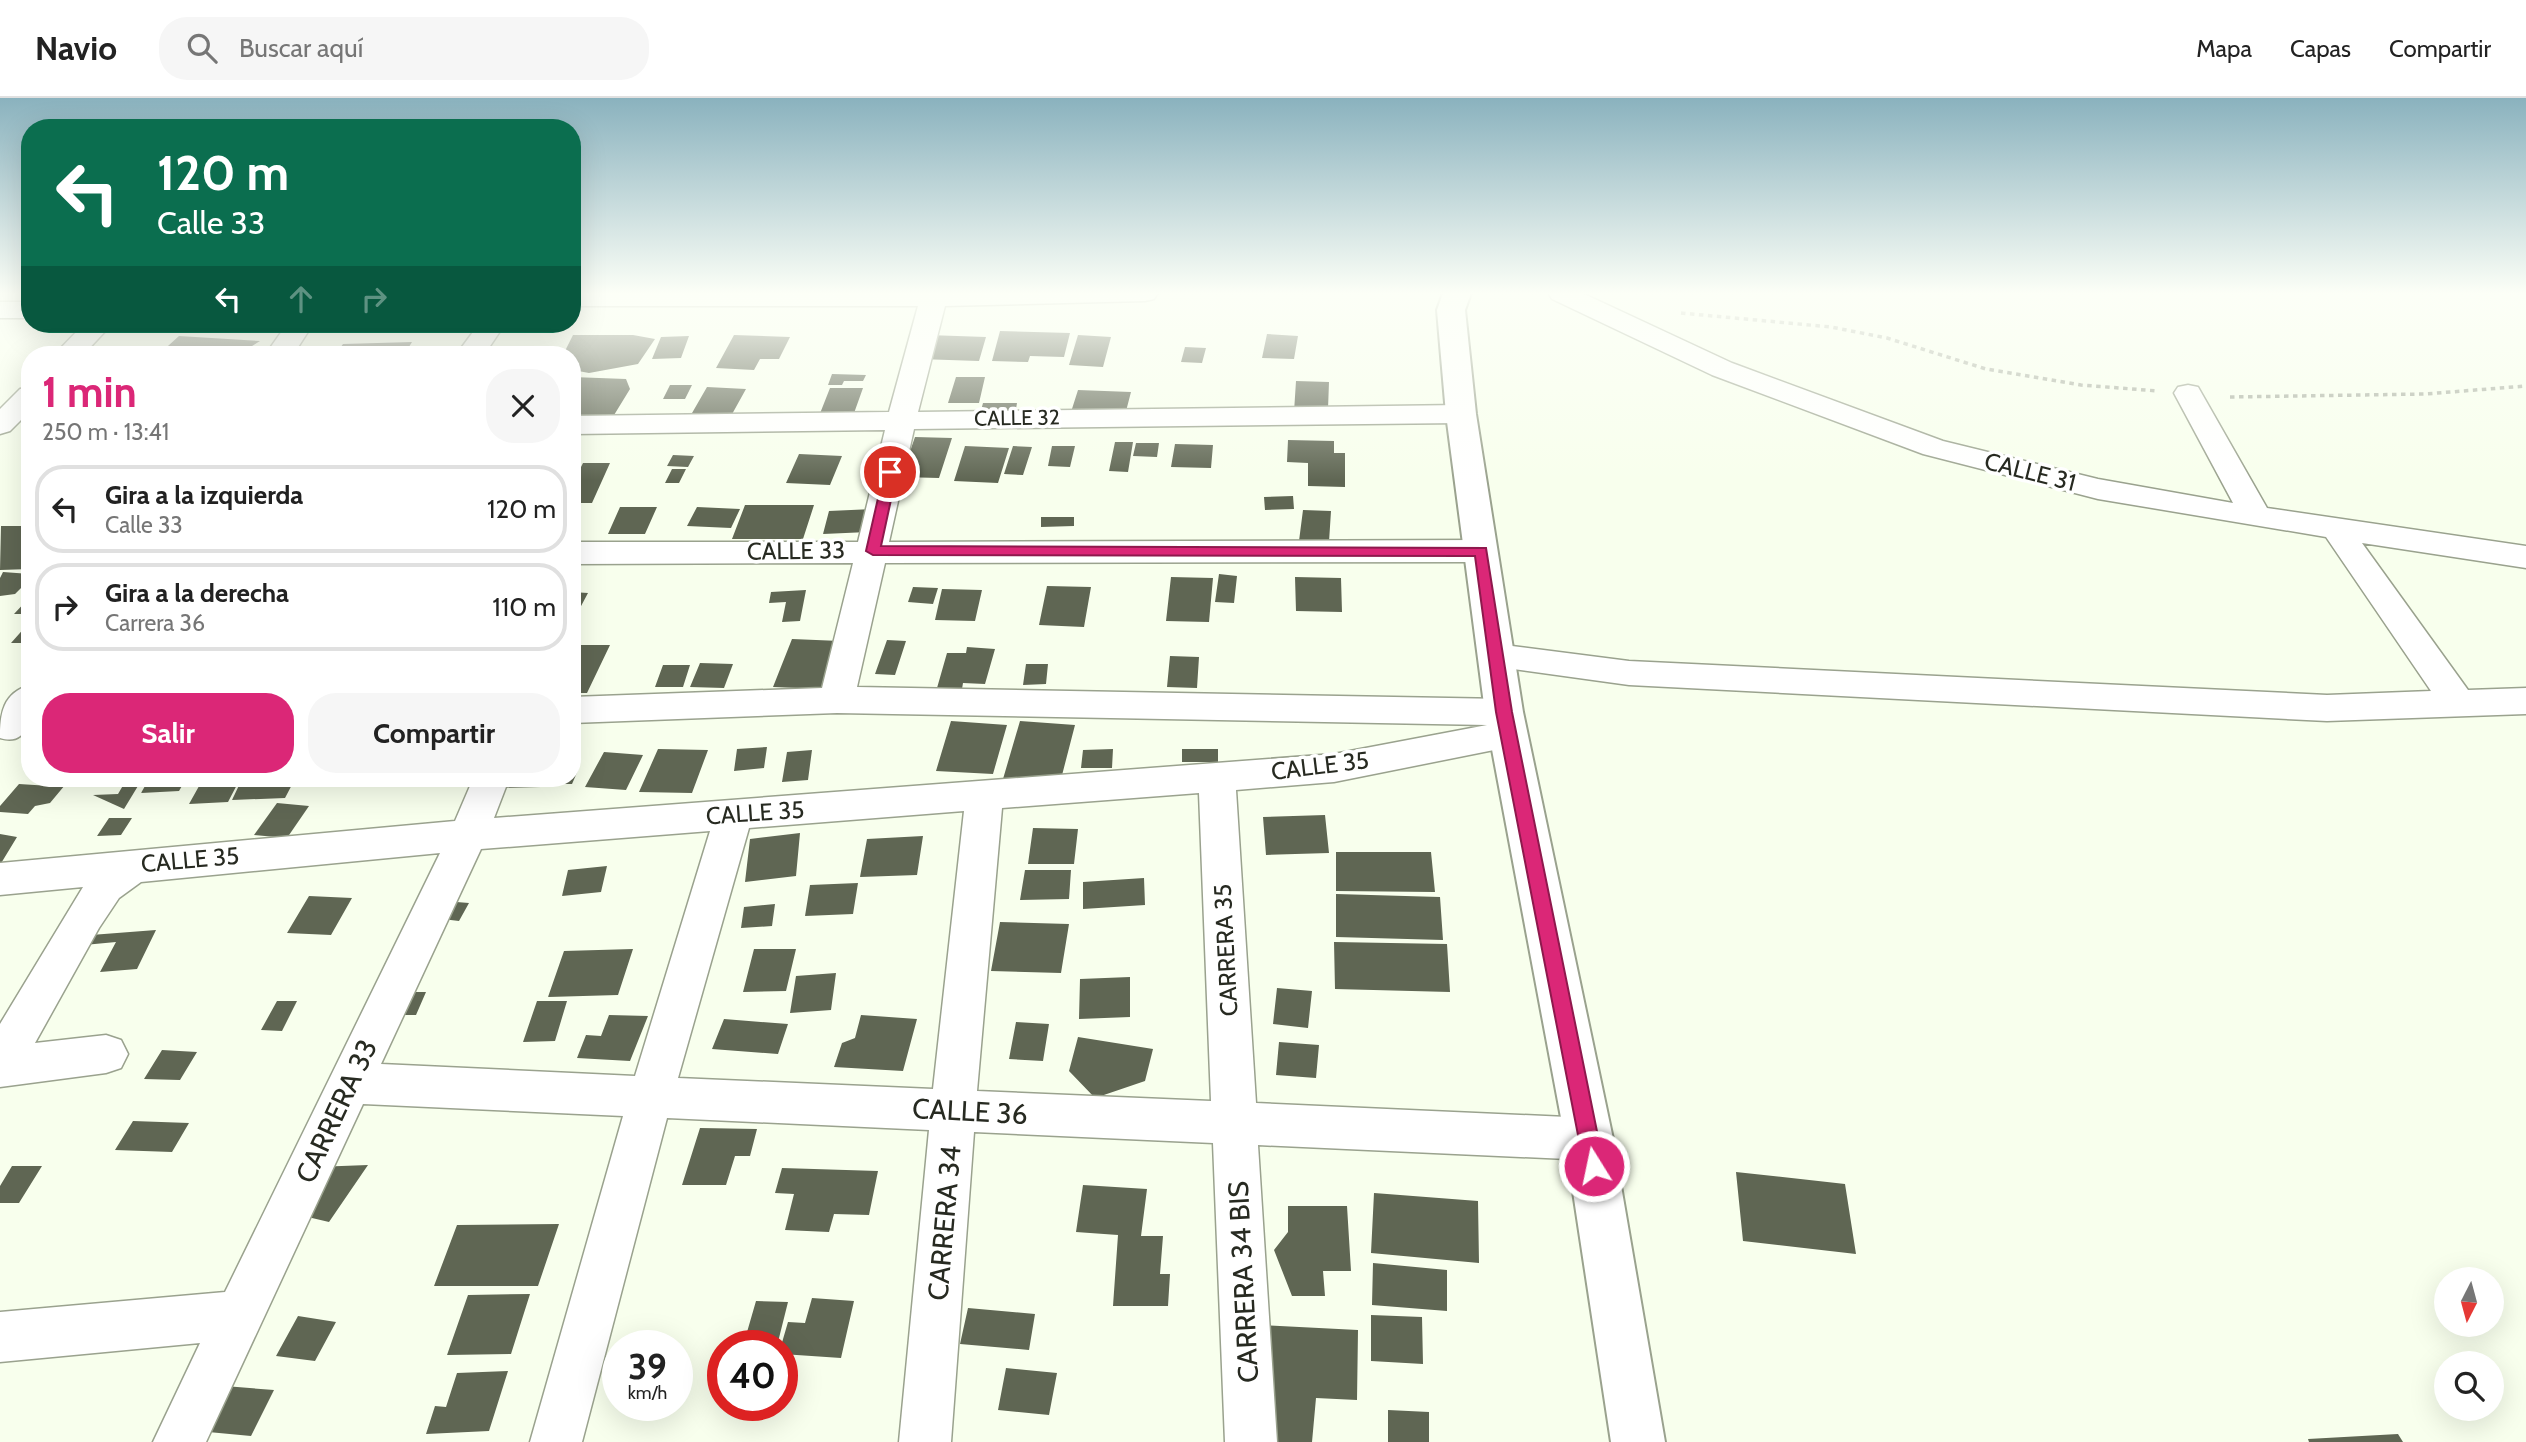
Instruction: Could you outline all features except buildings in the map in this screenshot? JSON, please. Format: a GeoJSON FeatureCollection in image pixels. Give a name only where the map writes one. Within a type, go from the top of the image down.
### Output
{"type":"FeatureCollection","features":[{"type":"Feature","properties":{"kind":"street"},"geometry":{"type":"LineString","coordinates":[[837,699],[919,356]]}},
{"type":"Feature","properties":{"kind":"street"},"geometry":{"type":"LineString","coordinates":[[1455,356],[1506,723],[1590,1139],[1637,1442]]}},
{"type":"Feature","properties":{"kind":"street","name":"CALLE 31"},"geometry":{"type":"LineString","coordinates":[[1694,356],[1722,369],[1933,448],[2098,489],[2337,530],[2526,557]]}},
{"type":"Feature","properties":{"kind":"street"},"geometry":{"type":"LineString","coordinates":[[2188,393],[2256,517]]}},
{"type":"Feature","properties":{"kind":"street"},"geometry":{"type":"LineString","coordinates":[[0,428],[21,404]]}},
{"type":"Feature","properties":{"kind":"street","name":"CALLE 32"},"geometry":{"type":"LineString","coordinates":[[581,425],[1461,414]]}},
{"type":"Feature","properties":{"kind":"street"},"geometry":{"type":"LineString","coordinates":[[0,428],[21,429]]}},
{"type":"Feature","properties":{"kind":"street"},"geometry":{"type":"LineString","coordinates":[[2337,530],[2458,703]]}},
{"type":"Feature","properties":{"kind":"street","name":"CALLE 33"},"geometry":{"type":"LineString","coordinates":[[581,553],[1481,551]]}},
{"type":"Feature","properties":{"kind":"street"},"geometry":{"type":"LineString","coordinates":[[1496,656],[1629,673],[2327,708],[2526,701]]}},
{"type":"Feature","properties":{"kind":"street","name":"CALLE 35"},"geometry":{"type":"LineString","coordinates":[[581,710],[837,699],[1506,723]]}},
{"type":"Feature","properties":{"kind":"street","name":"CALLE 35"},"geometry":{"type":"LineString","coordinates":[[0,879],[468,835],[1334,768],[1506,723]]}},
{"type":"Feature","properties":{"kind":"street","name":"CARRERA 35"},"geometry":{"type":"LineString","coordinates":[[1217,777],[1234,1122]]}},
{"type":"Feature","properties":{"kind":"street","name":"CARRERA 33"},"geometry":{"type":"LineString","coordinates":[[178,1442],[468,835],[488,787]]}},
{"type":"Feature","properties":{"kind":"street","name":"CARRERA 34"},"geometry":{"type":"LineString","coordinates":[[925,1442],[953,1110],[985,794]]}},
{"type":"Feature","properties":{"kind":"street"},"geometry":{"type":"LineString","coordinates":[[556,1442],[734,814]]}},
{"type":"Feature","properties":{"kind":"street"},"geometry":{"type":"LineString","coordinates":[[0,1065],[85,916],[106,887],[134,865]]}},
{"type":"Feature","properties":{"kind":"street"},"geometry":{"type":"LineString","coordinates":[[0,1065],[106,1055]]}},
{"type":"Feature","properties":{"kind":"street","name":"CALLE 36"},"geometry":{"type":"LineString","coordinates":[[350,1083],[1590,1139]]}},
{"type":"Feature","properties":{"kind":"street","name":"CARRERA 34 BIS"},"geometry":{"type":"LineString","coordinates":[[1234,1122],[1251,1442]]}},
{"type":"Feature","properties":{"kind":"street"},"geometry":{"type":"LineString","coordinates":[[0,1337],[240,1315]]}},
{"type":"Feature","properties":{"kind":"path"},"geometry":{"type":"LineString","coordinates":[[1944,356],[1986,369],[2081,385],[2228,397],[2426,394],[2526,386]]}},
{"type":"Feature","properties":{"kind":"route"},"geometry":{"type":"LineString","coordinates":[[890,472],[873,551],[1481,551],[1504,712],[1594,1166]]}}]}
